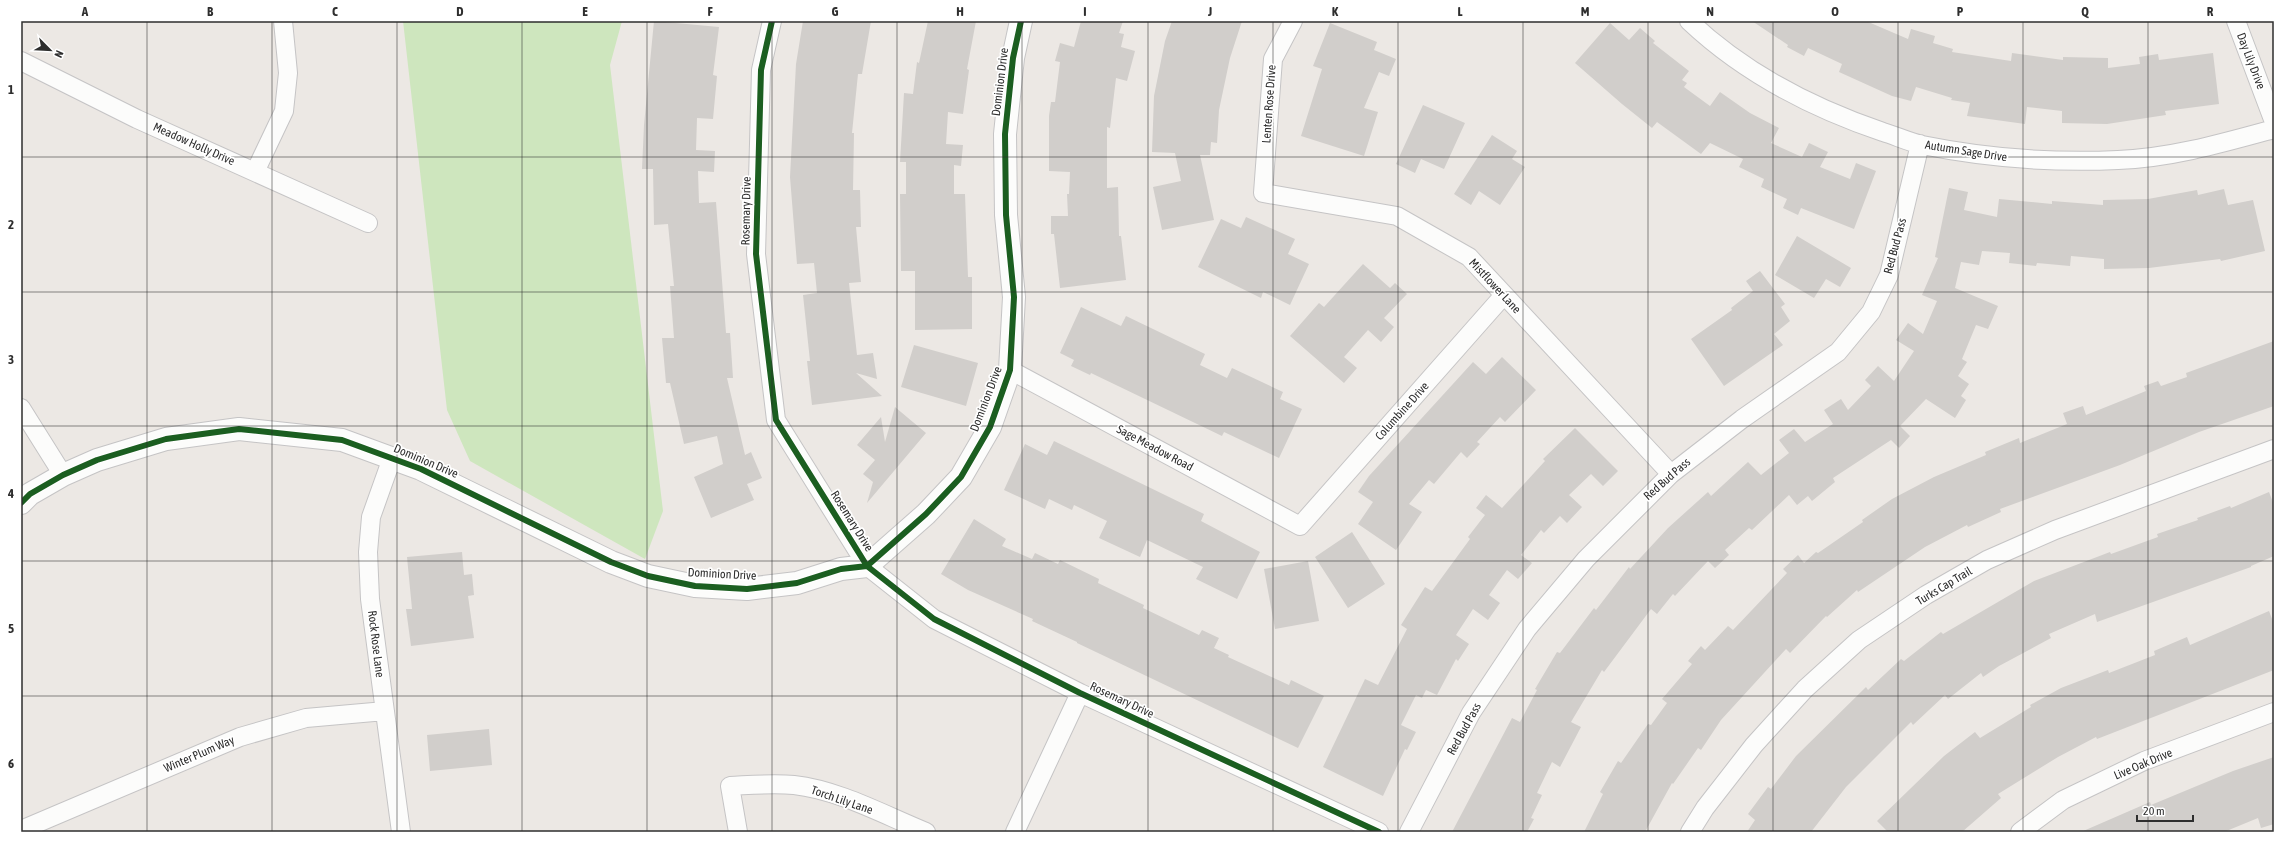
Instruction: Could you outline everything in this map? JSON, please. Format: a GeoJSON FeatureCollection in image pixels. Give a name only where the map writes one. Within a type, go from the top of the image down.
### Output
{"type":"FeatureCollection","features":[{"type":"Feature","properties":{"kind":"street"},"geometry":{"type":"LineString","coordinates":[[255,172],[284,111],[288,73],[283,21]]}},
{"type":"Feature","properties":{"kind":"street","name":"Rosemary Drive"},"geometry":{"type":"LineString","coordinates":[[772,21],[761,70],[756,254],[776,420],[867,566],[934,619],[1080,693],[1379,832]]}},
{"type":"Feature","properties":{"kind":"street","name":"Dominion Drive"},"geometry":{"type":"LineString","coordinates":[[21,503],[30,494],[63,475],[97,460],[166,439],[239,429],[342,440],[421,469],[612,562],[656,578],[695,586],[747,589],[797,582],[841,569],[867,566],[926,514],[961,477],[990,427],[1010,370],[1014,297],[1006,215],[1005,134],[1013,58],[1021,21]]}},
{"type":"Feature","properties":{"kind":"street","name":"Lenten Rose Drive"},"geometry":{"type":"LineString","coordinates":[[1263,192],[1273,59],[1294,21]]}},
{"type":"Feature","properties":{"kind":"street","name":"Autumn Sage Drive"},"geometry":{"type":"LineString","coordinates":[[1689,21],[1705,36],[1778,87],[1852,121],[1920,144],[2001,158],[2056,161],[2119,160],[2196,150],[2274,129]]}},
{"type":"Feature","properties":{"kind":"street","name":"Day Lily Drive"},"geometry":{"type":"LineString","coordinates":[[2236,21],[2274,122]]}},
{"type":"Feature","properties":{"kind":"street","name":"Meadow Holly Drive"},"geometry":{"type":"LineString","coordinates":[[21,61],[137,118],[368,223]]}},
{"type":"Feature","properties":{"kind":"street","name":"Red Bud Pass"},"geometry":{"type":"LineString","coordinates":[[1409,832],[1471,713],[1527,629],[1586,559],[1671,474],[1742,419],[1838,352],[1871,312],[1889,275],[1920,144]]}},
{"type":"Feature","properties":{"kind":"street","name":"Mistflower Lane"},"geometry":{"type":"LineString","coordinates":[[1263,192],[1397,216],[1469,257],[1671,474]]}},
{"type":"Feature","properties":{"kind":"street","name":"Columbine Drive"},"geometry":{"type":"LineString","coordinates":[[1300,526],[1504,295]]}},
{"type":"Feature","properties":{"kind":"street","name":"Sage Meadow Road"},"geometry":{"type":"LineString","coordinates":[[1010,370],[1300,526]]}},
{"type":"Feature","properties":{"kind":"street"},"geometry":{"type":"LineString","coordinates":[[21,408],[63,475]]}},
{"type":"Feature","properties":{"kind":"street","name":"Turks Cap Trail"},"geometry":{"type":"LineString","coordinates":[[1690,832],[1705,808],[1754,745],[1804,689],[1859,640],[1926,596],[1987,560],[2055,530],[2274,449]]}},
{"type":"Feature","properties":{"kind":"street","name":"Rock Rose Lane"},"geometry":{"type":"LineString","coordinates":[[392,458],[371,517],[368,552],[370,599],[400,832]]}},
{"type":"Feature","properties":{"kind":"street"},"geometry":{"type":"LineString","coordinates":[[1015,832],[1080,693]]}},
{"type":"Feature","properties":{"kind":"street","name":"Winter Plum Way"},"geometry":{"type":"LineString","coordinates":[[21,830],[240,737],[306,718],[385,711]]}},
{"type":"Feature","properties":{"kind":"street","name":"Live Oak Drive"},"geometry":{"type":"LineString","coordinates":[[2020,832],[2063,800],[2144,761],[2274,712]]}},
{"type":"Feature","properties":{"kind":"street","name":"Torch Lily Lane"},"geometry":{"type":"LineString","coordinates":[[738,832],[730,786],[765,783],[795,785],[823,791],[926,832]]}},
{"type":"Feature","properties":{"kind":"green space"},"geometry":{"type":"Polygon","coordinates":[[[403,21],[622,21],[610,65],[663,511],[645,559],[470,461],[447,410],[403,21]]]}},
{"type":"Feature","properties":{"kind":"building"},"geometry":{"type":"Polygon","coordinates":[[[654,21],[719,27],[713,75],[717,76],[713,119],[697,118],[696,150],[715,151],[714,172],[698,171],[699,203],[716,202],[726,333],[730,333],[733,378],[727,378],[745,455],[751,452],[762,478],[747,484],[754,500],[711,518],[694,477],[723,464],[717,436],[684,444],[670,383],[666,383],[662,338],[674,338],[670,286],[674,286],[668,224],[654,225],[653,169],[642,169],[644,125],[654,21]]]}},
{"type":"Feature","properties":{"kind":"building"},"geometry":{"type":"Polygon","coordinates":[[[803,21],[871,21],[862,74],[858,74],[852,133],[854,133],[853,190],[860,190],[861,227],[856,227],[861,282],[849,283],[857,355],[873,353],[877,379],[856,373],[882,396],[812,405],[807,361],[810,361],[803,295],[817,293],[814,263],[797,264],[790,177],[796,64],[803,21]]]}},
{"type":"Feature","properties":{"kind":"building"},"geometry":{"type":"Polygon","coordinates":[[[928,21],[976,21],[967,69],[969,70],[963,114],[948,112],[946,144],[963,145],[961,166],[954,165],[954,194],[965,194],[968,277],[972,277],[972,329],[915,330],[915,271],[901,271],[900,194],[906,194],[906,162],[900,162],[904,93],[913,94],[917,62],[919,63],[928,21]]]}},
{"type":"Feature","properties":{"kind":"building"},"geometry":{"type":"Polygon","coordinates":[[[1081,21],[1123,21],[1119,33],[1124,34],[1121,47],[1135,51],[1127,81],[1116,78],[1110,128],[1107,127],[1107,188],[1118,187],[1119,236],[1121,236],[1126,280],[1060,288],[1054,234],[1051,234],[1051,216],[1068,216],[1067,194],[1069,194],[1070,172],[1049,171],[1049,116],[1051,102],[1055,102],[1060,62],[1055,61],[1060,43],[1074,47],[1081,21]]]}},
{"type":"Feature","properties":{"kind":"building"},"geometry":{"type":"Polygon","coordinates":[[[1172,21],[1242,21],[1230,58],[1219,110],[1217,143],[1211,142],[1210,155],[1200,155],[1214,220],[1162,230],[1153,187],[1181,181],[1175,153],[1152,152],[1154,96],[1165,41],[1172,21]]]}},
{"type":"Feature","properties":{"kind":"building"},"geometry":{"type":"Polygon","coordinates":[[[1752,21],[1866,21],[1908,39],[1911,29],[1935,36],[1933,43],[1953,49],[1952,52],[2011,61],[2012,53],[2063,60],[2063,57],[2108,58],[2108,68],[2140,64],[2139,57],[2158,54],[2159,60],[2213,53],[2219,104],[2165,111],[2166,115],[2107,124],[2062,123],[2062,111],[2027,107],[2025,124],[1967,116],[1970,103],[1951,100],[1952,98],[1916,87],[1911,101],[1892,96],[1839,72],[1842,64],[1808,48],[1804,56],[1787,47],[1788,45],[1752,21]]]}},
{"type":"Feature","properties":{"kind":"building"},"geometry":{"type":"Polygon","coordinates":[[[1330,23],[1377,42],[1374,50],[1396,59],[1389,76],[1379,72],[1364,108],[1378,112],[1364,156],[1301,136],[1322,69],[1313,66],[1330,23]]]}},
{"type":"Feature","properties":{"kind":"building"},"geometry":{"type":"Polygon","coordinates":[[[1610,23],[1629,40],[1640,28],[1655,41],[1653,43],[1689,71],[1682,80],[1687,83],[1684,87],[1710,106],[1720,92],[1750,113],[1779,128],[1771,143],[1802,157],[1809,143],[1828,152],[1820,167],[1850,179],[1856,163],[1876,171],[1854,229],[1801,208],[1798,215],[1783,208],[1787,199],[1761,187],[1764,179],[1739,167],[1743,159],[1710,143],[1701,154],[1657,122],[1652,128],[1622,104],[1575,63],[1610,23]]]}},
{"type":"Feature","properties":{"kind":"building"},"geometry":{"type":"Polygon","coordinates":[[[1423,105],[1465,123],[1444,169],[1421,159],[1415,173],[1396,164],[1423,105]]]}},
{"type":"Feature","properties":{"kind":"building"},"geometry":{"type":"Polygon","coordinates":[[[1492,135],[1517,151],[1512,159],[1525,167],[1500,205],[1479,191],[1471,205],[1454,194],[1492,135]]]}},
{"type":"Feature","properties":{"kind":"building"},"geometry":{"type":"Polygon","coordinates":[[[1949,188],[1968,192],[1964,210],[1997,217],[1999,199],[2052,204],[2052,201],[2103,205],[2103,200],[2148,199],[2197,190],[2198,195],[2224,189],[2228,205],[2253,200],[2265,251],[2221,261],[2220,259],[2149,268],[2104,269],[2104,259],[2071,256],[2070,266],[2037,263],[2036,266],[2009,263],[2010,253],[1982,251],[1979,265],[1961,262],[1955,288],[1998,306],[1988,329],[1976,325],[1962,359],[1967,362],[1958,376],[1969,384],[1961,396],[1966,400],[1955,418],[1926,399],[1900,426],[1910,436],[1899,448],[1891,440],[1833,478],[1835,482],[1812,501],[1808,496],[1797,505],[1789,495],[1752,530],[1749,528],[1725,550],[1729,555],[1715,568],[1708,561],[1675,596],[1673,594],[1657,614],[1651,609],[1604,672],[1602,670],[1571,722],[1581,727],[1560,767],[1552,762],[1537,793],[1542,795],[1531,818],[1534,819],[1527,832],[1452,832],[1512,718],[1520,722],[1537,690],[1535,689],[1557,652],[1560,653],[1594,608],[1596,610],[1629,567],[1630,569],[1668,528],[1708,492],[1711,496],[1748,462],[1761,475],[1789,453],[1779,440],[1794,429],[1805,442],[1833,424],[1824,410],[1841,399],[1848,410],[1871,386],[1865,380],[1878,366],[1894,381],[1914,351],[1896,340],[1908,323],[1923,334],[1937,301],[1922,295],[1938,258],[1935,257],[1949,188]]]}},
{"type":"Feature","properties":{"kind":"building"},"geometry":{"type":"Polygon","coordinates":[[[1246,217],[1295,239],[1288,254],[1309,264],[1290,305],[1263,292],[1261,298],[1198,267],[1221,219],[1241,228],[1246,217]]]}},
{"type":"Feature","properties":{"kind":"building"},"geometry":{"type":"Polygon","coordinates":[[[1797,236],[1851,268],[1840,287],[1826,279],[1814,298],[1775,275],[1797,236]]]}},
{"type":"Feature","properties":{"kind":"building"},"geometry":{"type":"Polygon","coordinates":[[[1363,264],[1390,288],[1395,283],[1407,294],[1384,318],[1394,327],[1381,342],[1368,330],[1344,357],[1357,368],[1344,383],[1290,336],[1319,303],[1324,307],[1363,264]]]}},
{"type":"Feature","properties":{"kind":"building"},"geometry":{"type":"Polygon","coordinates":[[[1760,271],[1785,304],[1781,307],[1790,321],[1774,334],[1783,345],[1724,386],[1691,339],[1732,310],[1731,308],[1753,291],[1746,281],[1760,271]]]}},
{"type":"Feature","properties":{"kind":"building"},"geometry":{"type":"Polygon","coordinates":[[[1081,307],[1121,326],[1126,316],[1205,354],[1200,365],[1227,378],[1232,368],[1283,392],[1280,399],[1302,409],[1279,458],[1224,432],[1222,436],[1091,373],[1090,375],[1071,366],[1074,360],[1060,353],[1081,307]]]}},
{"type":"Feature","properties":{"kind":"building"},"geometry":{"type":"Polygon","coordinates":[[[2274,341],[2274,406],[2199,432],[2120,465],[2000,509],[2001,512],[1968,527],[1967,525],[1925,547],[1858,592],[1857,590],[1827,617],[1826,616],[1790,653],[1786,649],[1721,720],[1701,750],[1698,748],[1673,784],[1672,783],[1645,832],[1584,832],[1603,794],[1600,792],[1618,761],[1621,763],[1648,724],[1651,725],[1667,703],[1662,699],[1692,664],[1688,661],[1701,646],[1705,650],[1728,626],[1733,630],[1787,573],[1783,569],[1798,555],[1804,563],[1816,552],[1818,553],[1863,522],[1862,520],[1892,499],[1934,477],[1986,455],[1985,452],[2019,438],[2020,443],[2067,424],[2063,413],[2083,406],[2086,415],[2146,391],[2144,386],[2158,381],[2161,386],[2187,377],[2186,373],[2274,341]]]}},
{"type":"Feature","properties":{"kind":"building"},"geometry":{"type":"Polygon","coordinates":[[[914,345],[978,363],[966,406],[901,387],[914,345]]]}},
{"type":"Feature","properties":{"kind":"building"},"geometry":{"type":"Polygon","coordinates":[[[1502,357],[1536,390],[1505,422],[1500,417],[1477,442],[1480,444],[1467,458],[1461,452],[1434,484],[1429,480],[1409,504],[1422,512],[1396,550],[1358,524],[1373,502],[1358,492],[1369,476],[1473,362],[1486,374],[1502,357]]]}},
{"type":"Feature","properties":{"kind":"building"},"geometry":{"type":"Polygon","coordinates":[[[895,407],[926,433],[867,503],[873,482],[863,474],[875,460],[857,445],[881,417],[885,442],[895,407]]]}},
{"type":"Feature","properties":{"kind":"building"},"geometry":{"type":"Polygon","coordinates":[[[1575,428],[1618,471],[1603,486],[1591,474],[1569,495],[1582,507],[1567,523],[1560,516],[1544,533],[1541,530],[1521,555],[1532,563],[1518,579],[1507,570],[1489,595],[1500,603],[1488,620],[1473,609],[1456,635],[1469,644],[1458,661],[1456,659],[1437,695],[1426,690],[1422,698],[1416,695],[1401,725],[1416,732],[1407,750],[1405,749],[1383,796],[1323,767],[1365,679],[1378,685],[1407,629],[1401,625],[1425,587],[1432,591],[1470,539],[1468,537],[1485,515],[1476,508],[1486,495],[1502,508],[1545,461],[1543,459],[1575,428]]]}},
{"type":"Feature","properties":{"kind":"building"},"geometry":{"type":"Polygon","coordinates":[[[1054,441],[1204,514],[1201,521],[1260,552],[1237,599],[1196,579],[1203,567],[1147,540],[1140,557],[1099,538],[1107,521],[1074,505],[1072,510],[1049,499],[1045,509],[1004,490],[1025,444],[1047,455],[1054,441]]]}},
{"type":"Feature","properties":{"kind":"building"},"geometry":{"type":"Polygon","coordinates":[[[2269,492],[2274,505],[2274,556],[2251,567],[2097,622],[2095,614],[2049,634],[2051,638],[1999,666],[1983,677],[1981,673],[1948,699],[1945,695],[1913,725],[1911,722],[1846,787],[1811,832],[1747,832],[1755,820],[1748,814],[1768,787],[1771,789],[1796,756],[1866,687],[1868,690],[1901,659],[1904,661],[1941,632],[1943,634],[2034,581],[2110,552],[2111,554],[2158,537],[2157,534],[2198,520],[2197,518],[2230,506],[2231,508],[2269,492]]]}},
{"type":"Feature","properties":{"kind":"building"},"geometry":{"type":"Polygon","coordinates":[[[974,519],[1006,539],[1002,546],[1032,559],[1035,553],[1058,564],[1060,560],[1099,579],[1098,583],[1144,605],[1143,608],[1199,635],[1202,630],[1219,638],[1214,648],[1229,655],[1228,657],[1289,685],[1291,680],[1324,696],[1298,748],[1077,643],[1032,621],[1033,619],[968,590],[941,574],[974,519]]]}},
{"type":"Feature","properties":{"kind":"building"},"geometry":{"type":"Polygon","coordinates":[[[1352,532],[1385,584],[1348,608],[1315,557],[1352,532]]]}},
{"type":"Feature","properties":{"kind":"building"},"geometry":{"type":"Polygon","coordinates":[[[462,552],[464,575],[472,574],[474,595],[468,596],[474,638],[411,646],[406,609],[412,609],[407,557],[462,552]]]}},
{"type":"Feature","properties":{"kind":"building"},"geometry":{"type":"Polygon","coordinates":[[[1308,561],[1319,621],[1275,629],[1264,569],[1308,561]]]}},
{"type":"Feature","properties":{"kind":"building"},"geometry":{"type":"Polygon","coordinates":[[[2269,611],[2274,624],[2274,670],[2097,739],[2096,737],[2058,757],[1998,794],[2001,798],[1962,832],[1888,832],[1877,821],[1944,756],[1975,732],[1980,738],[2031,707],[2030,705],[2061,688],[2108,670],[2109,673],[2155,655],[2154,651],[2187,637],[2190,645],[2269,611]]]}},
{"type":"Feature","properties":{"kind":"building"},"geometry":{"type":"Polygon","coordinates":[[[489,729],[492,765],[430,771],[427,735],[489,729]]]}},
{"type":"Feature","properties":{"kind":"building"},"geometry":{"type":"Polygon","coordinates":[[[2274,757],[2274,824],[2261,828],[2258,818],[2224,832],[2081,832],[2150,802],[2151,805],[2233,771],[2274,757]]]}},
{"type":"Feature","properties":{"kind":"cycle path"},"geometry":{"type":"LineString","coordinates":[[772,21],[761,70],[756,254],[776,420],[867,566],[934,619],[1080,693],[1379,832]]}},
{"type":"Feature","properties":{"kind":"cycle path"},"geometry":{"type":"LineString","coordinates":[[21,503],[30,494],[63,475],[97,460],[166,439],[239,429],[342,440],[421,469],[611,562],[648,576],[695,586],[747,589],[797,583],[841,569],[867,566],[926,514],[961,477],[990,427],[1010,370],[1014,297],[1006,215],[1005,134],[1013,58],[1021,21]]}}]}
